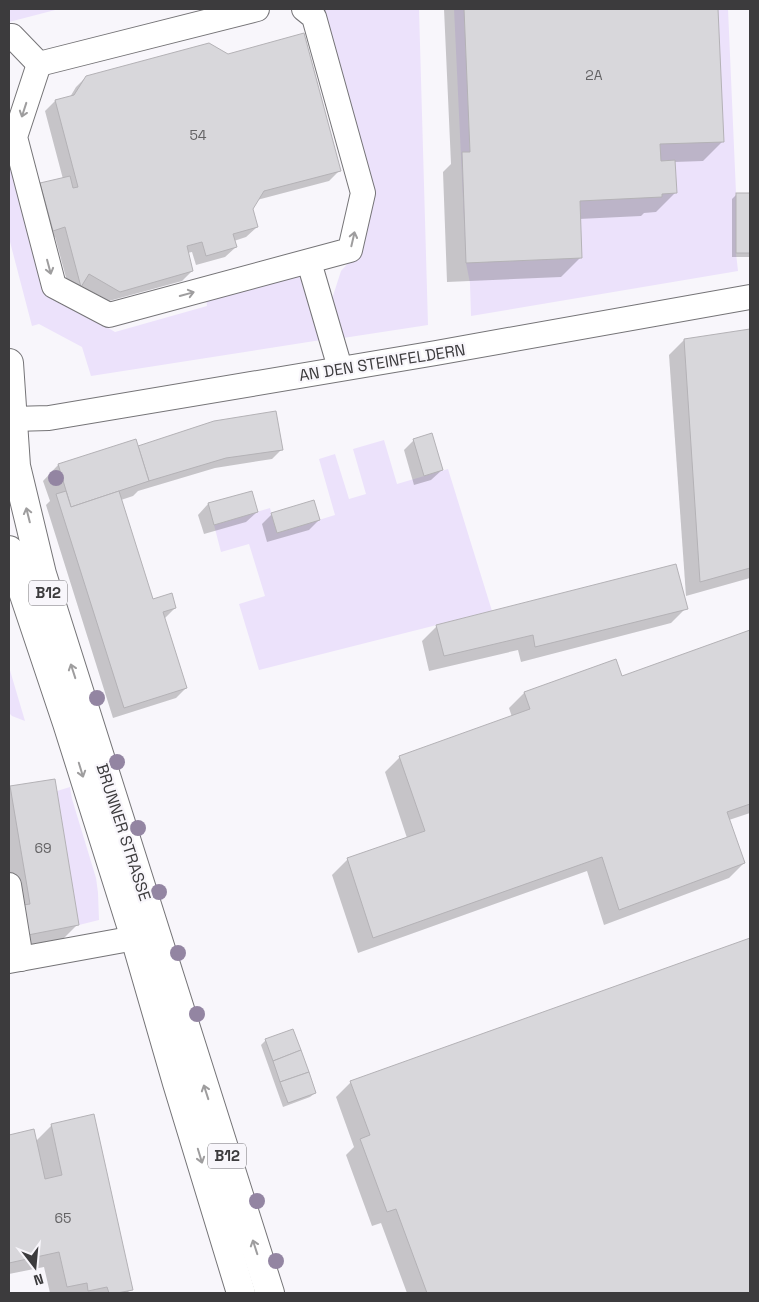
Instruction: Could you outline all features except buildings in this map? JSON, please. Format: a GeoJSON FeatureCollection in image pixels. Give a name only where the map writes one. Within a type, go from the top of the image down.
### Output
{"type":"FeatureCollection","features":[{"type":"Feature","properties":{"kind":"main road","name":"BRUNNER STRASSE"},"geometry":{"type":"LineString","coordinates":[[9,363],[11,420],[16,466],[42,574],[171,1022],[241,1293]]}},
{"type":"Feature","properties":{"kind":"main road","name":"BRUNNER STRASSE"},"geometry":{"type":"LineString","coordinates":[[9,550],[67,723],[146,936]]}},
{"type":"Feature","properties":{"kind":"main road","name":"BRUNNER STRASSE"},"geometry":{"type":"LineString","coordinates":[[171,1022],[270,1293]]}},
{"type":"Feature","properties":{"kind":"street"},"geometry":{"type":"LineString","coordinates":[[39,64],[257,9]]}},
{"type":"Feature","properties":{"kind":"street"},"geometry":{"type":"LineString","coordinates":[[39,64],[15,137],[54,286],[109,315],[350,250],[364,193],[314,17],[304,9]]}},
{"type":"Feature","properties":{"kind":"street"},"geometry":{"type":"LineString","coordinates":[[9,36],[12,36],[39,64]]}},
{"type":"Feature","properties":{"kind":"street"},"geometry":{"type":"LineString","coordinates":[[309,262],[340,368]]}},
{"type":"Feature","properties":{"kind":"street","name":"AN DEN STEINFELDERN"},"geometry":{"type":"LineString","coordinates":[[11,420],[49,418],[436,353],[750,297]]}},
{"type":"Feature","properties":{"kind":"street"},"geometry":{"type":"LineString","coordinates":[[9,885],[15,960],[146,936]]}},
{"type":"Feature","properties":{"kind":"shaded area"},"geometry":{"type":"Polygon","coordinates":[[[9,9],[59,9],[9,22],[9,9]]]}},
{"type":"Feature","properties":{"kind":"shaded area"},"geometry":{"type":"Polygon","coordinates":[[[317,9],[419,9],[428,325],[343,338],[332,299],[341,271],[364,246],[374,193],[317,9]]]}},
{"type":"Feature","properties":{"kind":"shaded area"},"geometry":{"type":"Polygon","coordinates":[[[454,9],[728,9],[738,271],[471,316],[470,283],[466,263],[454,9]]]}},
{"type":"Feature","properties":{"kind":"shaded area"},"geometry":{"type":"Polygon","coordinates":[[[9,158],[46,291],[115,332],[207,306],[206,298],[303,273],[321,340],[91,376],[82,347],[39,324],[32,326],[9,238],[9,158]]]}},
{"type":"Feature","properties":{"kind":"shaded area"},"geometry":{"type":"Polygon","coordinates":[[[384,440],[397,484],[448,469],[492,611],[259,670],[239,604],[265,596],[249,544],[221,552],[214,525],[270,508],[277,533],[335,515],[319,459],[335,454],[349,499],[366,494],[353,449],[384,440]]]}},
{"type":"Feature","properties":{"kind":"shaded area"},"geometry":{"type":"Polygon","coordinates":[[[9,667],[25,721],[9,713],[9,667]]]}},
{"type":"Feature","properties":{"kind":"shaded area"},"geometry":{"type":"Polygon","coordinates":[[[70,787],[96,878],[98,893],[99,920],[79,925],[57,791],[70,787]]]}}]}
